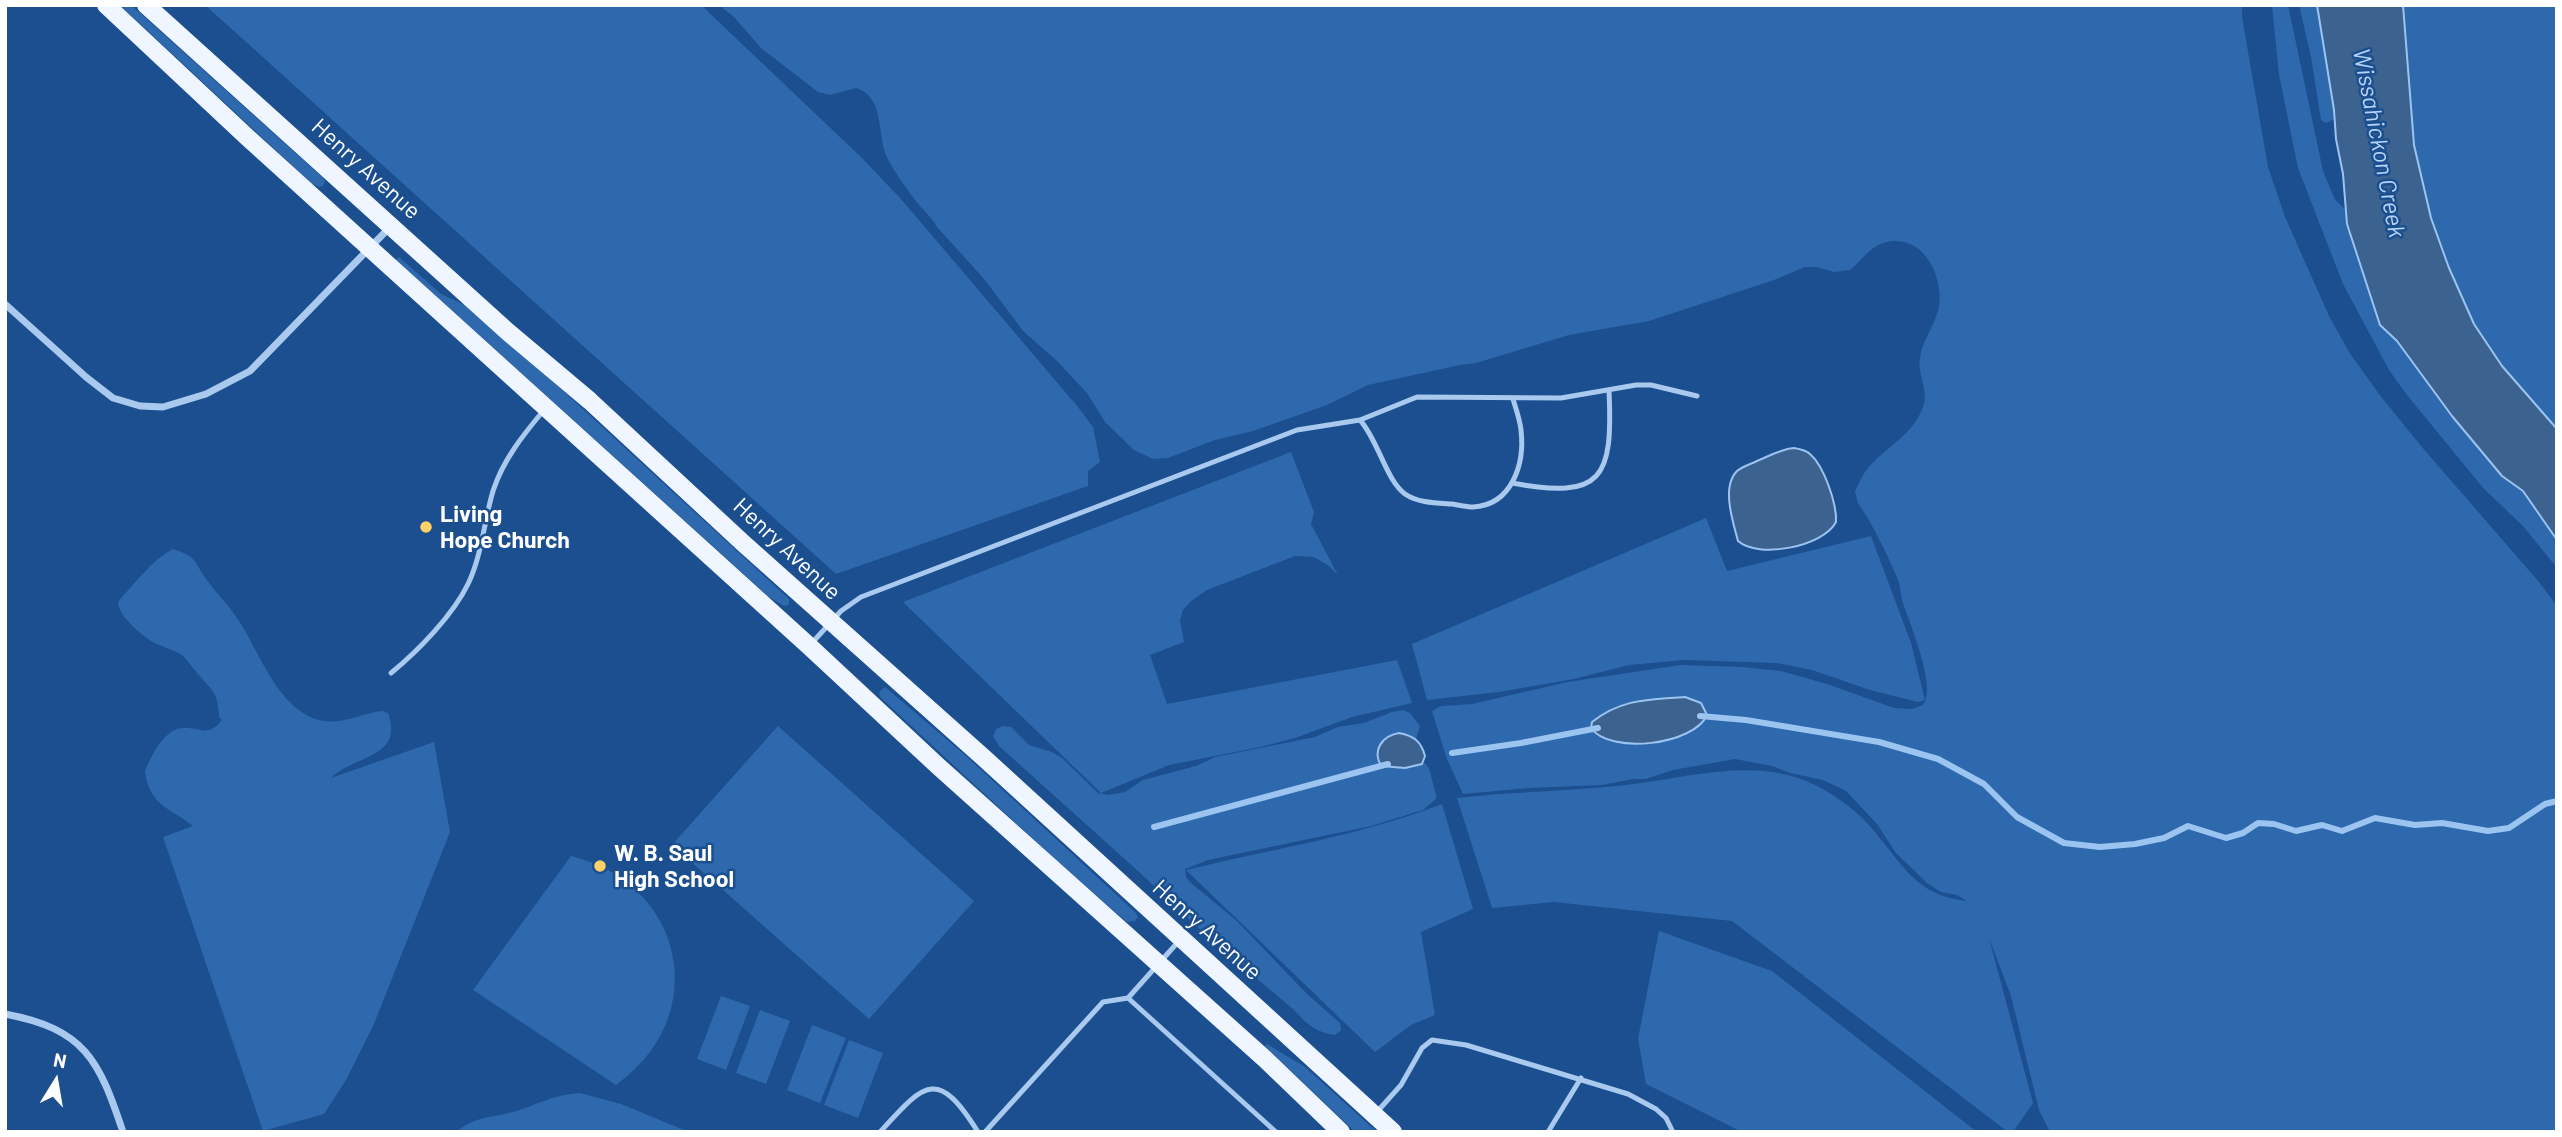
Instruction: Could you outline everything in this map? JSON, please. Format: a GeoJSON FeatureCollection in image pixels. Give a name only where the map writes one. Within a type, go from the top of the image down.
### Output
{"type":"FeatureCollection","features":[{"type":"Feature","properties":{"kind":"main road"},"geometry":{"type":"LineString","coordinates":[[106,5],[939,767],[1159,962],[1341,1132]]}},
{"type":"Feature","properties":{"kind":"main road","name":"Henry Avenue"},"geometry":{"type":"LineString","coordinates":[[146,5],[508,332],[590,401],[1393,1132]]}},
{"type":"Feature","properties":{"kind":"street"},"geometry":{"type":"LineString","coordinates":[[5,304],[113,398],[140,406],[163,407],[226,386],[250,371],[392,225]]}},
{"type":"Feature","properties":{"kind":"street"},"geometry":{"type":"LineString","coordinates":[[5,1014],[49,1025],[79,1045],[100,1071],[123,1132]]}},
{"type":"Feature","properties":{"kind":"lane"},"geometry":{"type":"LineString","coordinates":[[809,646],[841,611],[861,597],[1264,441],[1310,427],[1360,420],[1417,397],[1561,398],[1636,385],[1651,385],[1697,396]]}},
{"type":"Feature","properties":{"kind":"lane"},"geometry":{"type":"LineString","coordinates":[[1513,483],[1549,490],[1575,489],[1591,481],[1601,471],[1608,451],[1609,391]]}},
{"type":"Feature","properties":{"kind":"lane"},"geometry":{"type":"LineString","coordinates":[[1360,420],[1371,432],[1395,482],[1408,496],[1421,501],[1474,507],[1492,503],[1509,491],[1513,483],[1522,450],[1521,429],[1513,399]]}},
{"type":"Feature","properties":{"kind":"lane"},"geometry":{"type":"LineString","coordinates":[[391,673],[423,642],[459,600],[469,583],[502,470],[514,447],[546,408]]}},
{"type":"Feature","properties":{"kind":"lane"},"geometry":{"type":"LineString","coordinates":[[985,1132],[1103,1002],[1128,998],[1180,939]]}},
{"type":"Feature","properties":{"kind":"lane"},"geometry":{"type":"LineString","coordinates":[[1128,998],[1276,1132]]}},
{"type":"Feature","properties":{"kind":"lane"},"geometry":{"type":"LineString","coordinates":[[1374,1115],[1401,1085],[1422,1048],[1432,1040],[1466,1045],[1628,1094],[1666,1118],[1673,1132]]}},
{"type":"Feature","properties":{"kind":"lane"},"geometry":{"type":"LineString","coordinates":[[1548,1132],[1581,1078]]}},
{"type":"Feature","properties":{"kind":"lane"},"geometry":{"type":"LineString","coordinates":[[880,1132],[910,1099],[928,1089],[948,1094],[962,1107],[978,1132]]}},
{"type":"Feature","properties":{"kind":"shaded area"},"geometry":{"type":"Polygon","coordinates":[[[120,5],[131,5],[321,176],[325,181],[323,186],[311,183],[120,5]]]}},
{"type":"Feature","properties":{"kind":"shaded area"},"geometry":{"type":"Polygon","coordinates":[[[205,5],[701,5],[863,159],[901,199],[1078,407],[1093,427],[1100,462],[1088,471],[1088,486],[836,574],[205,5]]]}},
{"type":"Feature","properties":{"kind":"shaded area"},"geometry":{"type":"Polygon","coordinates":[[[719,5],[2242,5],[2268,167],[2285,217],[2329,316],[2349,352],[2379,394],[2557,606],[2557,1132],[2050,1132],[2039,1110],[2011,996],[1989,938],[2033,1103],[2013,1132],[2008,1132],[1732,921],[1554,902],[1492,908],[1457,798],[1616,786],[1741,770],[1791,776],[1829,792],[1861,816],[1920,883],[1948,897],[1967,901],[1957,895],[1941,892],[1927,883],[1896,853],[1877,824],[1846,791],[1823,780],[1772,766],[1735,759],[1673,770],[1646,779],[1602,785],[1463,794],[1447,759],[1432,711],[1441,706],[1472,704],[1568,682],[1680,665],[1781,671],[1894,708],[1912,709],[1923,705],[1927,686],[1925,672],[1898,579],[1879,538],[1858,503],[1855,492],[1872,463],[1906,433],[1924,404],[1920,357],[1937,314],[1940,295],[1934,270],[1927,258],[1909,243],[1897,241],[1878,245],[1850,270],[1834,272],[1805,267],[1774,280],[1649,321],[1569,335],[1476,363],[1368,385],[1327,405],[1253,431],[1215,440],[1168,458],[1153,459],[1134,450],[1105,422],[1087,393],[1057,361],[1023,331],[985,280],[916,202],[886,155],[879,117],[872,99],[856,88],[830,95],[818,92],[761,48],[734,17],[719,5]],[[1685,697],[1637,700],[1599,717],[1636,744],[1685,736],[1685,697]]]}},
{"type":"Feature","properties":{"kind":"shaded area"},"geometry":{"type":"Polygon","coordinates":[[[2272,5],[2288,5],[2323,171],[2335,200],[2346,210],[2347,224],[2380,325],[2397,341],[2452,416],[2502,475],[2523,491],[2557,540],[2557,568],[2523,526],[2484,489],[2407,395],[2389,370],[2343,284],[2298,168],[2279,75],[2272,5]]]}},
{"type":"Feature","properties":{"kind":"shaded area"},"geometry":{"type":"Polygon","coordinates":[[[2299,5],[2317,5],[2334,110],[2334,119],[2326,123],[2321,120],[2299,5]]]}},
{"type":"Feature","properties":{"kind":"shaded area"},"geometry":{"type":"Polygon","coordinates":[[[2403,5],[2557,5],[2557,429],[2502,367],[2474,324],[2449,268],[2431,218],[2414,145],[2403,5]]]}},
{"type":"Feature","properties":{"kind":"shaded area"},"geometry":{"type":"Polygon","coordinates":[[[399,257],[441,294],[465,305],[560,388],[789,599],[789,605],[784,606],[769,597],[396,260],[399,257]]]}},
{"type":"Feature","properties":{"kind":"shaded area"},"geometry":{"type":"Polygon","coordinates":[[[1291,452],[1314,512],[1311,524],[1338,575],[1314,557],[1295,556],[1207,590],[1191,601],[1183,610],[1180,621],[1184,642],[1150,655],[1167,704],[1397,660],[1412,703],[1352,717],[1261,747],[1169,765],[1101,793],[903,602],[1291,452]]]}},
{"type":"Feature","properties":{"kind":"shaded area"},"geometry":{"type":"Polygon","coordinates":[[[1706,518],[1727,571],[1871,536],[1911,643],[1925,700],[1918,702],[1870,690],[1812,670],[1777,663],[1685,660],[1629,665],[1574,679],[1499,692],[1427,700],[1412,644],[1706,518]]]}},
{"type":"Feature","properties":{"kind":"shaded area"},"geometry":{"type":"Polygon","coordinates":[[[173,549],[194,560],[237,618],[282,694],[294,706],[308,716],[324,721],[339,721],[382,711],[388,713],[391,728],[389,739],[383,747],[331,778],[434,742],[450,832],[374,1024],[346,1080],[324,1114],[263,1131],[163,837],[193,826],[156,799],[145,772],[154,751],[170,733],[183,728],[213,729],[222,720],[219,717],[216,697],[185,658],[141,633],[123,615],[118,603],[152,565],[173,549]]]}},
{"type":"Feature","properties":{"kind":"shaded area"},"geometry":{"type":"Polygon","coordinates":[[[885,687],[965,755],[1135,912],[1138,917],[1135,921],[1127,922],[1059,863],[880,697],[879,692],[885,687]]]}},
{"type":"Feature","properties":{"kind":"shaded area"},"geometry":{"type":"Polygon","coordinates":[[[1403,710],[1410,713],[1420,726],[1416,739],[1412,737],[1381,742],[1377,753],[1405,768],[1424,762],[1429,768],[1436,799],[1423,810],[1371,826],[1208,860],[1185,869],[1186,877],[1191,883],[1237,921],[1307,994],[1340,1023],[1341,1030],[1335,1035],[1322,1032],[1307,1023],[1207,936],[999,746],[993,736],[996,729],[1011,727],[1029,745],[1062,758],[1098,793],[1109,795],[1125,792],[1143,780],[1196,766],[1215,757],[1315,737],[1338,727],[1364,723],[1403,710]]]}},
{"type":"Feature","properties":{"kind":"shaded area"},"geometry":{"type":"Polygon","coordinates":[[[778,726],[974,901],[869,1019],[672,845],[778,726]]]}},
{"type":"Feature","properties":{"kind":"shaded area"},"geometry":{"type":"Polygon","coordinates":[[[1442,804],[1473,909],[1421,932],[1435,1015],[1411,1025],[1375,1052],[1186,870],[1379,825],[1442,804]]]}},
{"type":"Feature","properties":{"kind":"shaded area"},"geometry":{"type":"Polygon","coordinates":[[[571,856],[610,871],[640,894],[661,923],[673,955],[674,990],[666,1024],[647,1056],[616,1085],[473,990],[571,856]]]}},
{"type":"Feature","properties":{"kind":"shaded area"},"geometry":{"type":"Polygon","coordinates":[[[1659,931],[1772,971],[1977,1132],[1742,1132],[1646,1084],[1638,1039],[1659,931]]]}},
{"type":"Feature","properties":{"kind":"shaded area"},"geometry":{"type":"Polygon","coordinates":[[[721,996],[750,1006],[726,1070],[697,1059],[721,996]]]}},
{"type":"Feature","properties":{"kind":"shaded area"},"geometry":{"type":"Polygon","coordinates":[[[760,1010],[790,1021],[766,1084],[736,1073],[760,1010]]]}},
{"type":"Feature","properties":{"kind":"shaded area"},"geometry":{"type":"Polygon","coordinates":[[[812,1025],[846,1038],[820,1103],[787,1090],[812,1025]]]}},
{"type":"Feature","properties":{"kind":"shaded area"},"geometry":{"type":"Polygon","coordinates":[[[849,1040],[883,1053],[858,1118],[824,1105],[849,1040]]]}},
{"type":"Feature","properties":{"kind":"shaded area"},"geometry":{"type":"Polygon","coordinates":[[[1267,1044],[1305,1067],[1377,1132],[1355,1132],[1265,1046],[1267,1044]]]}},
{"type":"Feature","properties":{"kind":"shaded area"},"geometry":{"type":"Polygon","coordinates":[[[580,1093],[621,1104],[689,1132],[457,1132],[475,1121],[560,1096],[580,1093]]]}},
{"type":"Feature","properties":{"kind":"water","name":"Wissahickon Creek"},"geometry":{"type":"Polygon","coordinates":[[[2317,5],[2403,5],[2414,145],[2431,218],[2449,268],[2474,324],[2502,366],[2557,429],[2557,540],[2523,491],[2502,476],[2452,416],[2397,341],[2380,325],[2347,224],[2343,174],[2317,5]]]}},
{"type":"Feature","properties":{"kind":"water"},"geometry":{"type":"Polygon","coordinates":[[[1794,448],[1808,453],[1820,467],[1832,496],[1836,522],[1829,531],[1805,544],[1774,549],[1747,546],[1738,541],[1731,515],[1729,495],[1732,478],[1744,466],[1794,448]]]}},
{"type":"Feature","properties":{"kind":"water"},"geometry":{"type":"Polygon","coordinates":[[[1685,697],[1701,703],[1707,715],[1699,725],[1670,739],[1633,744],[1615,742],[1591,728],[1592,722],[1603,714],[1625,704],[1685,697]]]}},
{"type":"Feature","properties":{"kind":"water"},"geometry":{"type":"Polygon","coordinates":[[[1399,733],[1419,743],[1425,756],[1422,764],[1405,768],[1381,766],[1378,760],[1380,745],[1388,737],[1399,733]]]}},
{"type":"Feature","properties":{"kind":"waterway"},"geometry":{"type":"LineString","coordinates":[[1700,716],[1746,720],[1879,742],[1938,759],[1984,784],[2017,817],[2064,843],[2100,847],[2164,838],[2188,826],[2226,838],[2243,833],[2258,823],[2274,824],[2296,831],[2322,825],[2342,831],[2375,818],[2415,825],[2442,823],[2488,831],[2509,828],[2545,804],[2557,801]]}},
{"type":"Feature","properties":{"kind":"waterway"},"geometry":{"type":"LineString","coordinates":[[1452,753],[1598,728]]}},
{"type":"Feature","properties":{"kind":"waterway"},"geometry":{"type":"LineString","coordinates":[[1154,827],[1388,764]]}},
{"type":"Feature","properties":{"kind":"place","name":"Living Hope Church"},"geometry":{"type":"Point","coordinates":[426,527]}},
{"type":"Feature","properties":{"kind":"place","name":"W. B. Saul High School"},"geometry":{"type":"Point","coordinates":[600,866]}}]}
